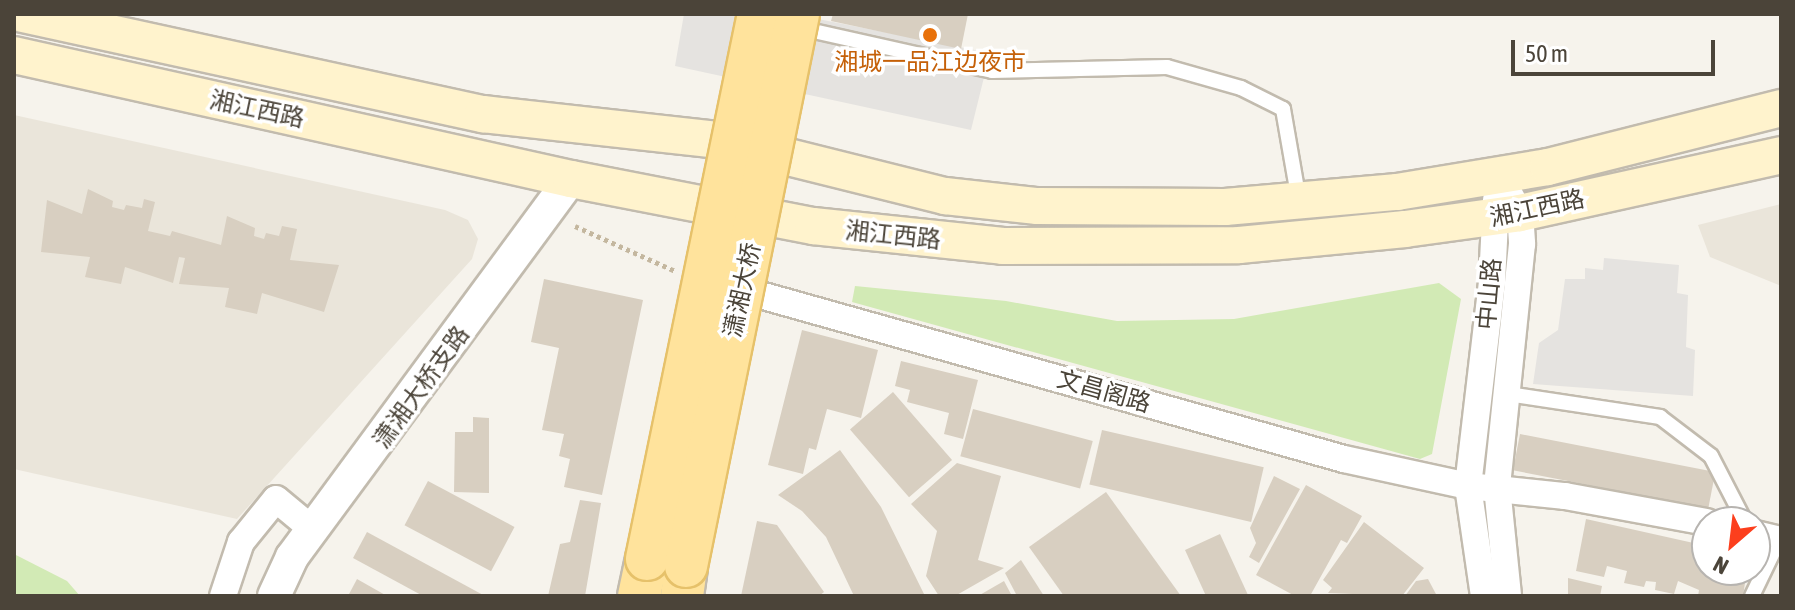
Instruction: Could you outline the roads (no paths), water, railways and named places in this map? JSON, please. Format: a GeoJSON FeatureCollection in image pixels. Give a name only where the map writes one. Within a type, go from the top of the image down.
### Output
{"type":"FeatureCollection","features":[{"type":"Feature","properties":{"kind":"main road","name":"湘江西路"},"geometry":{"type":"LineString","coordinates":[[23,14],[483,114],[756,147],[986,203],[1119,208],[1299,202],[1500,177],[1781,108]]}},
{"type":"Feature","properties":{"kind":"main road","name":"潇湘大桥"},"geometry":{"type":"LineString","coordinates":[[664,579],[759,14]]}},
{"type":"Feature","properties":{"kind":"main road","name":"潇湘大桥"},"geometry":{"type":"LineString","coordinates":[[664,579],[798,14]]}},
{"type":"Feature","properties":{"kind":"main road","name":"湘江西路"},"geometry":{"type":"LineString","coordinates":[[14,55],[571,179],[813,226],[1003,246],[1239,245],[1506,215],[1781,155]]}},
{"type":"Feature","properties":{"kind":"street","name":"中山路"},"geometry":{"type":"LineString","coordinates":[[1500,177],[1506,215],[1522,274],[1497,487],[1508,596]]}},
{"type":"Feature","properties":{"kind":"street","name":"潇湘大桥支路"},"geometry":{"type":"LineString","coordinates":[[274,596],[312,529],[571,179]]}},
{"type":"Feature","properties":{"kind":"street","name":"中山路"},"geometry":{"type":"LineString","coordinates":[[1484,596],[1468,486],[1492,282],[1506,215]]}},
{"type":"Feature","properties":{"kind":"street","name":"文昌阁路"},"geometry":{"type":"LineString","coordinates":[[691,405],[714,282],[1344,459],[1468,486],[1497,487],[1691,519]]}},
{"type":"Feature","properties":{"kind":"street"},"geometry":{"type":"LineString","coordinates":[[223,596],[241,542],[276,499],[312,529]]}},
{"type":"Feature","properties":{"kind":"lane"},"geometry":{"type":"LineString","coordinates":[[743,14],[992,71],[1167,67],[1241,88],[1283,109],[1299,202]]}},
{"type":"Feature","properties":{"kind":"lane"},"geometry":{"type":"LineString","coordinates":[[1508,394],[1660,417],[1711,456],[1737,506]]}},
{"type":"Feature","properties":{"kind":"lane"},"geometry":{"type":"LineString","coordinates":[[1752,596],[1772,538]]}},
{"type":"Feature","properties":{"kind":"place","name":"湘城一品江边夜市"},"geometry":{"type":"Point","coordinates":[930,35]}}]}
